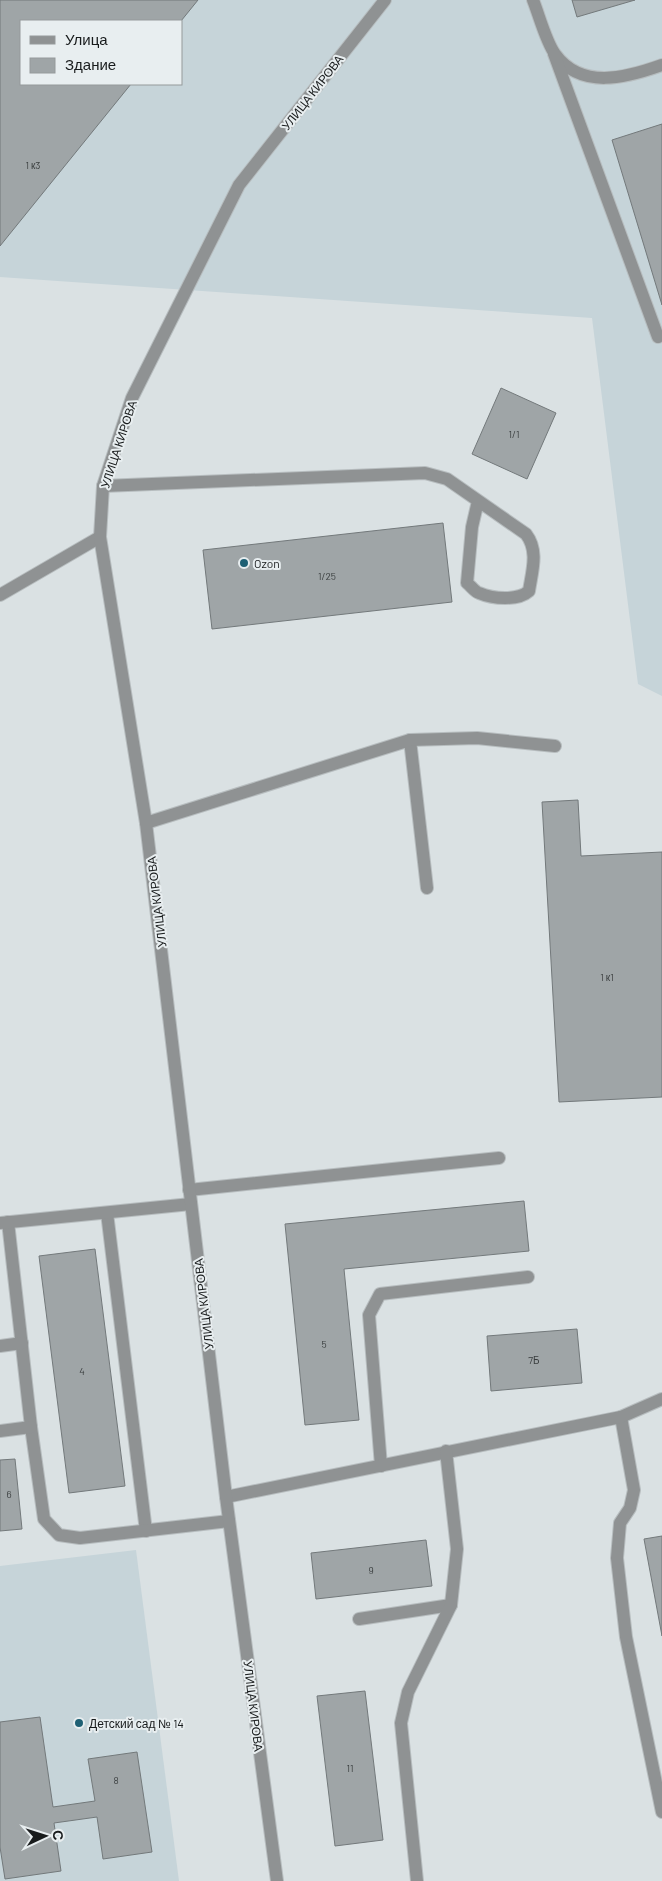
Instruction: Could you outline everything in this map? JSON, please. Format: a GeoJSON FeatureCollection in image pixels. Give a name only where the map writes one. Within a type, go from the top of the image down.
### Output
{"type":"FeatureCollection","features":[{"type":"Feature","properties":{"kind":"street","name":"УЛИЦА КИРОВА"},"geometry":{"type":"LineString","coordinates":[[277,1881],[226,1497],[146,823],[100,537],[103,486],[132,398],[239,185],[384,0]]}},
{"type":"Feature","properties":{"kind":"street"},"geometry":{"type":"LineString","coordinates":[[533,0],[658,337]]}},
{"type":"Feature","properties":{"kind":"street"},"geometry":{"type":"LineString","coordinates":[[554,54],[575,73],[594,78],[632,76],[662,65]]}},
{"type":"Feature","properties":{"kind":"street"},"geometry":{"type":"LineString","coordinates":[[103,486],[425,473],[447,479],[526,534],[533,542],[535,555],[529,591],[523,597],[513,599],[479,593],[468,583],[472,527],[478,501]]}},
{"type":"Feature","properties":{"kind":"street"},"geometry":{"type":"LineString","coordinates":[[0,595],[100,537]]}},
{"type":"Feature","properties":{"kind":"street"},"geometry":{"type":"LineString","coordinates":[[146,823],[410,740],[478,738],[555,746]]}},
{"type":"Feature","properties":{"kind":"street"},"geometry":{"type":"LineString","coordinates":[[410,740],[427,888]]}},
{"type":"Feature","properties":{"kind":"street"},"geometry":{"type":"LineString","coordinates":[[189,1190],[499,1158]]}},
{"type":"Feature","properties":{"kind":"street"},"geometry":{"type":"LineString","coordinates":[[191,1204],[4,1223],[22,1343],[44,1519],[59,1535],[80,1538],[229,1521]]}},
{"type":"Feature","properties":{"kind":"street"},"geometry":{"type":"LineString","coordinates":[[107,1213],[146,1531]]}},
{"type":"Feature","properties":{"kind":"street"},"geometry":{"type":"LineString","coordinates":[[381,1466],[369,1315],[380,1294],[528,1277]]}},
{"type":"Feature","properties":{"kind":"street"},"geometry":{"type":"LineString","coordinates":[[0,1346],[22,1343]]}},
{"type":"Feature","properties":{"kind":"street"},"geometry":{"type":"LineString","coordinates":[[226,1497],[621,1417],[662,1399]]}},
{"type":"Feature","properties":{"kind":"street"},"geometry":{"type":"LineString","coordinates":[[621,1417],[634,1490],[630,1508],[620,1523],[617,1558],[626,1637],[662,1812]]}},
{"type":"Feature","properties":{"kind":"street"},"geometry":{"type":"LineString","coordinates":[[0,1430],[31,1427]]}},
{"type":"Feature","properties":{"kind":"street"},"geometry":{"type":"LineString","coordinates":[[417,1881],[401,1723],[408,1692],[451,1605],[458,1549],[446,1451]]}},
{"type":"Feature","properties":{"kind":"street"},"geometry":{"type":"LineString","coordinates":[[359,1619],[451,1605]]}},
{"type":"Feature","properties":{"kind":"shaded area"},"geometry":{"type":"Polygon","coordinates":[[[0,0],[662,0],[662,696],[638,684],[592,318],[0,277],[0,0]]]}},
{"type":"Feature","properties":{"kind":"shaded area","name":"Детский сад № 14"},"geometry":{"type":"Polygon","coordinates":[[[136,1550],[179,1881],[0,1881],[0,1566],[136,1550]]]}},
{"type":"Feature","properties":{"kind":"building"},"geometry":{"type":"Polygon","coordinates":[[[0,0],[198,0],[182,20],[20,20],[20,85],[130,85],[0,246],[0,0]]]}},
{"type":"Feature","properties":{"kind":"building"},"geometry":{"type":"Polygon","coordinates":[[[572,0],[635,0],[577,17],[572,0]]]}},
{"type":"Feature","properties":{"kind":"building"},"geometry":{"type":"Polygon","coordinates":[[[662,124],[662,305],[612,140],[662,124]]]}},
{"type":"Feature","properties":{"kind":"building"},"geometry":{"type":"Polygon","coordinates":[[[501,388],[556,413],[527,479],[472,454],[501,388]]]}},
{"type":"Feature","properties":{"kind":"building"},"geometry":{"type":"Polygon","coordinates":[[[443,523],[452,602],[212,629],[203,550],[443,523]]]}},
{"type":"Feature","properties":{"kind":"building"},"geometry":{"type":"Polygon","coordinates":[[[578,800],[581,856],[662,852],[662,1097],[559,1102],[542,802],[578,800]]]}},
{"type":"Feature","properties":{"kind":"building"},"geometry":{"type":"Polygon","coordinates":[[[524,1201],[529,1251],[344,1269],[359,1420],[305,1425],[285,1224],[524,1201]]]}},
{"type":"Feature","properties":{"kind":"building"},"geometry":{"type":"Polygon","coordinates":[[[95,1249],[125,1486],[69,1493],[39,1256],[95,1249]]]}},
{"type":"Feature","properties":{"kind":"building"},"geometry":{"type":"Polygon","coordinates":[[[577,1329],[582,1383],[491,1391],[487,1336],[577,1329]]]}},
{"type":"Feature","properties":{"kind":"building"},"geometry":{"type":"Polygon","coordinates":[[[15,1459],[22,1529],[0,1531],[0,1460],[15,1459]]]}},
{"type":"Feature","properties":{"kind":"building"},"geometry":{"type":"Polygon","coordinates":[[[662,1536],[662,1636],[644,1539],[662,1536]]]}},
{"type":"Feature","properties":{"kind":"building"},"geometry":{"type":"Polygon","coordinates":[[[426,1540],[432,1586],[316,1599],[311,1553],[426,1540]]]}},
{"type":"Feature","properties":{"kind":"building"},"geometry":{"type":"Polygon","coordinates":[[[365,1691],[383,1840],[335,1846],[317,1696],[365,1691]]]}},
{"type":"Feature","properties":{"kind":"building"},"geometry":{"type":"Polygon","coordinates":[[[40,1717],[53,1807],[95,1801],[88,1759],[137,1752],[152,1852],[103,1859],[97,1817],[54,1823],[61,1871],[5,1879],[0,1847],[0,1722],[40,1717]]]}},
{"type":"Feature","properties":{"kind":"place","name":"Ozon"},"geometry":{"type":"Point","coordinates":[244,563]}},
{"type":"Feature","properties":{"kind":"place","name":"Детский сад № 14"},"geometry":{"type":"Point","coordinates":[79,1723]}}]}
